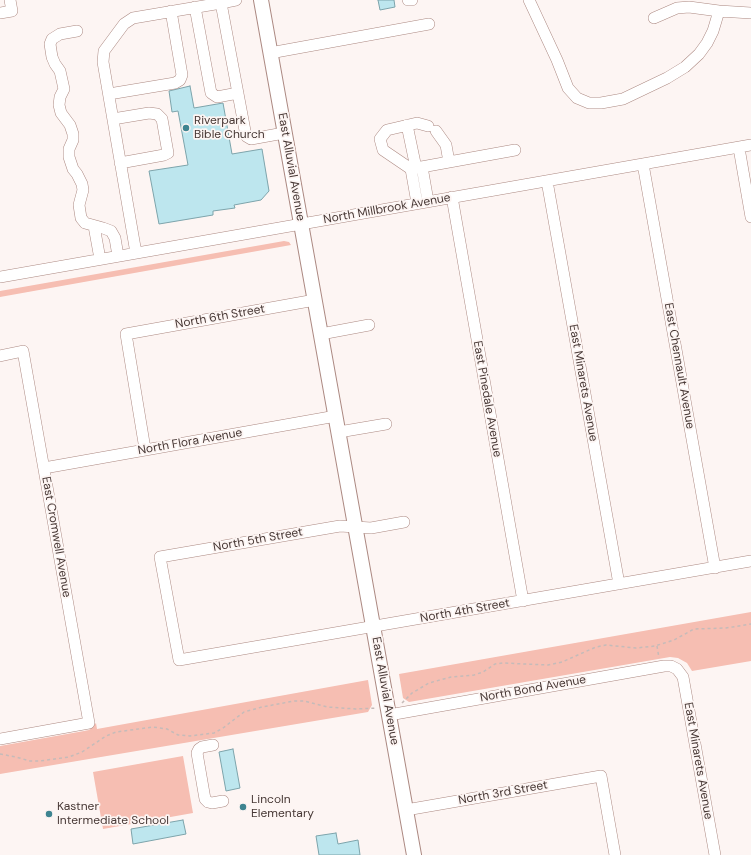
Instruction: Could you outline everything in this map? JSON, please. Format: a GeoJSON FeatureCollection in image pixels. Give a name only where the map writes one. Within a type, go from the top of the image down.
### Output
{"type":"FeatureCollection","features":[{"type":"Feature","properties":{"kind":"main road","name":"East Alluvial Avenue"},"geometry":{"type":"LineString","coordinates":[[260,0],[374,626],[414,855]]}},
{"type":"Feature","properties":{"kind":"street"},"geometry":{"type":"LineString","coordinates":[[136,253],[103,62],[104,50],[124,24],[133,18],[236,0]]}},
{"type":"Feature","properties":{"kind":"street"},"geometry":{"type":"LineString","coordinates":[[529,0],[557,60],[568,88],[577,98],[589,103],[601,103],[623,98],[660,81],[685,67],[699,54],[707,43],[713,31],[719,11]]}},
{"type":"Feature","properties":{"kind":"street"},"geometry":{"type":"LineString","coordinates":[[221,3],[246,136],[251,139],[284,133]]}},
{"type":"Feature","properties":{"kind":"street"},"geometry":{"type":"LineString","coordinates":[[0,13],[10,6]]}},
{"type":"Feature","properties":{"kind":"street"},"geometry":{"type":"LineString","coordinates":[[195,7],[211,93],[217,97],[238,93]]}},
{"type":"Feature","properties":{"kind":"street"},"geometry":{"type":"LineString","coordinates":[[654,18],[677,8],[689,7],[751,13]]}},
{"type":"Feature","properties":{"kind":"street"},"geometry":{"type":"LineString","coordinates":[[109,94],[175,83],[180,80],[182,75],[171,11]]}},
{"type":"Feature","properties":{"kind":"street"},"geometry":{"type":"LineString","coordinates":[[270,53],[429,24]]}},
{"type":"Feature","properties":{"kind":"street"},"geometry":{"type":"LineString","coordinates":[[77,31],[60,34],[52,39],[50,44],[52,57],[60,70],[64,88],[60,97],[61,113],[70,125],[73,134],[73,140],[69,149],[69,157],[73,169],[82,184],[83,190],[78,205],[80,218],[85,223],[111,232],[115,238],[118,256]]}},
{"type":"Feature","properties":{"kind":"street"},"geometry":{"type":"LineString","coordinates":[[113,119],[149,113],[157,114],[162,119],[168,153],[164,156],[120,163]]}},
{"type":"Feature","properties":{"kind":"street"},"geometry":{"type":"LineString","coordinates":[[449,162],[446,145],[432,129],[417,123],[387,130],[380,139],[383,150],[416,168],[449,162],[515,150]]}},
{"type":"Feature","properties":{"kind":"street"},"geometry":{"type":"LineString","coordinates":[[407,125],[416,168],[428,201]]}},
{"type":"Feature","properties":{"kind":"street","name":"North Millbrook Avenue"},"geometry":{"type":"LineString","coordinates":[[0,277],[751,145]]}},
{"type":"Feature","properties":{"kind":"street"},"geometry":{"type":"LineString","coordinates":[[739,148],[751,217]]}},
{"type":"Feature","properties":{"kind":"street","name":"East Chennault Avenue"},"geometry":{"type":"LineString","coordinates":[[643,164],[715,568]]}},
{"type":"Feature","properties":{"kind":"street"},"geometry":{"type":"LineString","coordinates":[[416,168],[417,203]]}},
{"type":"Feature","properties":{"kind":"street","name":"East Minarets Avenue"},"geometry":{"type":"LineString","coordinates":[[547,181],[620,584]]}},
{"type":"Feature","properties":{"kind":"street","name":"East Pinedale Avenue"},"geometry":{"type":"LineString","coordinates":[[452,197],[523,601]]}},
{"type":"Feature","properties":{"kind":"street"},"geometry":{"type":"LineString","coordinates":[[94,226],[100,260]]}},
{"type":"Feature","properties":{"kind":"street","name":"North 6th Street"},"geometry":{"type":"LineString","coordinates":[[145,449],[126,334],[315,300]]}},
{"type":"Feature","properties":{"kind":"street"},"geometry":{"type":"LineString","coordinates":[[321,334],[369,325]]}},
{"type":"Feature","properties":{"kind":"street","name":"East Cromwell Avenue"},"geometry":{"type":"LineString","coordinates":[[0,356],[23,352],[89,723],[0,739]]}},
{"type":"Feature","properties":{"kind":"street","name":"North Flora Avenue"},"geometry":{"type":"LineString","coordinates":[[44,468],[336,416]]}},
{"type":"Feature","properties":{"kind":"street"},"geometry":{"type":"LineString","coordinates":[[339,432],[386,424]]}},
{"type":"Feature","properties":{"kind":"street"},"geometry":{"type":"LineString","coordinates":[[356,527],[371,528],[404,522]]}},
{"type":"Feature","properties":{"kind":"street","name":"North 5th Street"},"geometry":{"type":"LineString","coordinates":[[179,660],[160,557],[340,526],[356,527]]}},
{"type":"Feature","properties":{"kind":"street","name":"North 4th Street"},"geometry":{"type":"LineString","coordinates":[[179,660],[751,561]]}},
{"type":"Feature","properties":{"kind":"street","name":"North Bond Avenue"},"geometry":{"type":"LineString","coordinates":[[389,715],[664,666],[671,666],[677,669]]}},
{"type":"Feature","properties":{"kind":"street","name":"East Minarets Avenue"},"geometry":{"type":"LineString","coordinates":[[677,669],[683,677],[715,855]]}},
{"type":"Feature","properties":{"kind":"street"},"geometry":{"type":"LineString","coordinates":[[213,745],[199,749],[197,753],[206,799],[208,802],[212,803],[223,801]]}},
{"type":"Feature","properties":{"kind":"street","name":"North 3rd Street"},"geometry":{"type":"LineString","coordinates":[[406,810],[601,776],[614,855]]}},
{"type":"Feature","properties":{"kind":"path"},"geometry":{"type":"LineString","coordinates":[[402,703],[412,693],[429,683],[451,677],[474,675],[483,672],[495,664],[548,665],[562,662],[596,647],[606,645],[636,648],[656,646],[674,640],[694,630],[731,628],[751,624]]}},
{"type":"Feature","properties":{"kind":"path"},"geometry":{"type":"LineString","coordinates":[[656,646],[659,660]]}},
{"type":"Feature","properties":{"kind":"path"},"geometry":{"type":"LineString","coordinates":[[0,754],[30,761],[69,757],[82,752],[106,736],[116,732],[153,727],[167,729],[178,735],[190,736],[214,733],[244,712],[294,701],[304,701],[328,707],[373,709]]}},
{"type":"Feature","properties":{"kind":"shaded area"},"geometry":{"type":"Polygon","coordinates":[[[284,241],[289,242],[291,245],[0,297],[0,291],[284,241]]]}},
{"type":"Feature","properties":{"kind":"shaded area"},"geometry":{"type":"Polygon","coordinates":[[[751,612],[751,661],[692,671],[687,663],[678,658],[670,657],[409,702],[403,698],[399,674],[751,612]]]}},
{"type":"Feature","properties":{"kind":"shaded area"},"geometry":{"type":"Polygon","coordinates":[[[368,680],[372,705],[368,712],[0,774],[0,746],[89,730],[96,723],[97,729],[368,680]]]}},
{"type":"Feature","properties":{"kind":"shaded area"},"geometry":{"type":"Polygon","coordinates":[[[183,756],[193,813],[103,829],[93,772],[183,756]]]}},
{"type":"Feature","properties":{"kind":"building"},"geometry":{"type":"Polygon","coordinates":[[[378,0],[394,0],[395,7],[380,10],[378,0]]]}},
{"type":"Feature","properties":{"kind":"building"},"geometry":{"type":"Polygon","coordinates":[[[190,86],[194,108],[223,103],[232,154],[262,149],[269,191],[261,200],[234,205],[235,208],[213,211],[213,215],[159,224],[149,171],[188,165],[178,111],[172,112],[169,91],[190,86]]]}},
{"type":"Feature","properties":{"kind":"building"},"geometry":{"type":"Polygon","coordinates":[[[233,749],[240,788],[226,791],[219,752],[233,749]]]}},
{"type":"Feature","properties":{"kind":"building"},"geometry":{"type":"Polygon","coordinates":[[[183,820],[186,834],[133,844],[131,829],[183,820]]]}},
{"type":"Feature","properties":{"kind":"building"},"geometry":{"type":"Polygon","coordinates":[[[336,833],[338,844],[358,840],[360,855],[319,855],[316,836],[336,833]]]}},
{"type":"Feature","properties":{"kind":"place","name":"Riverpark Bible Church"},"geometry":{"type":"Point","coordinates":[186,128]}},
{"type":"Feature","properties":{"kind":"place","name":"Lincoln Elementary"},"geometry":{"type":"Point","coordinates":[243,807]}},
{"type":"Feature","properties":{"kind":"place","name":"Kastner Intermediate School"},"geometry":{"type":"Point","coordinates":[49,814]}}]}
